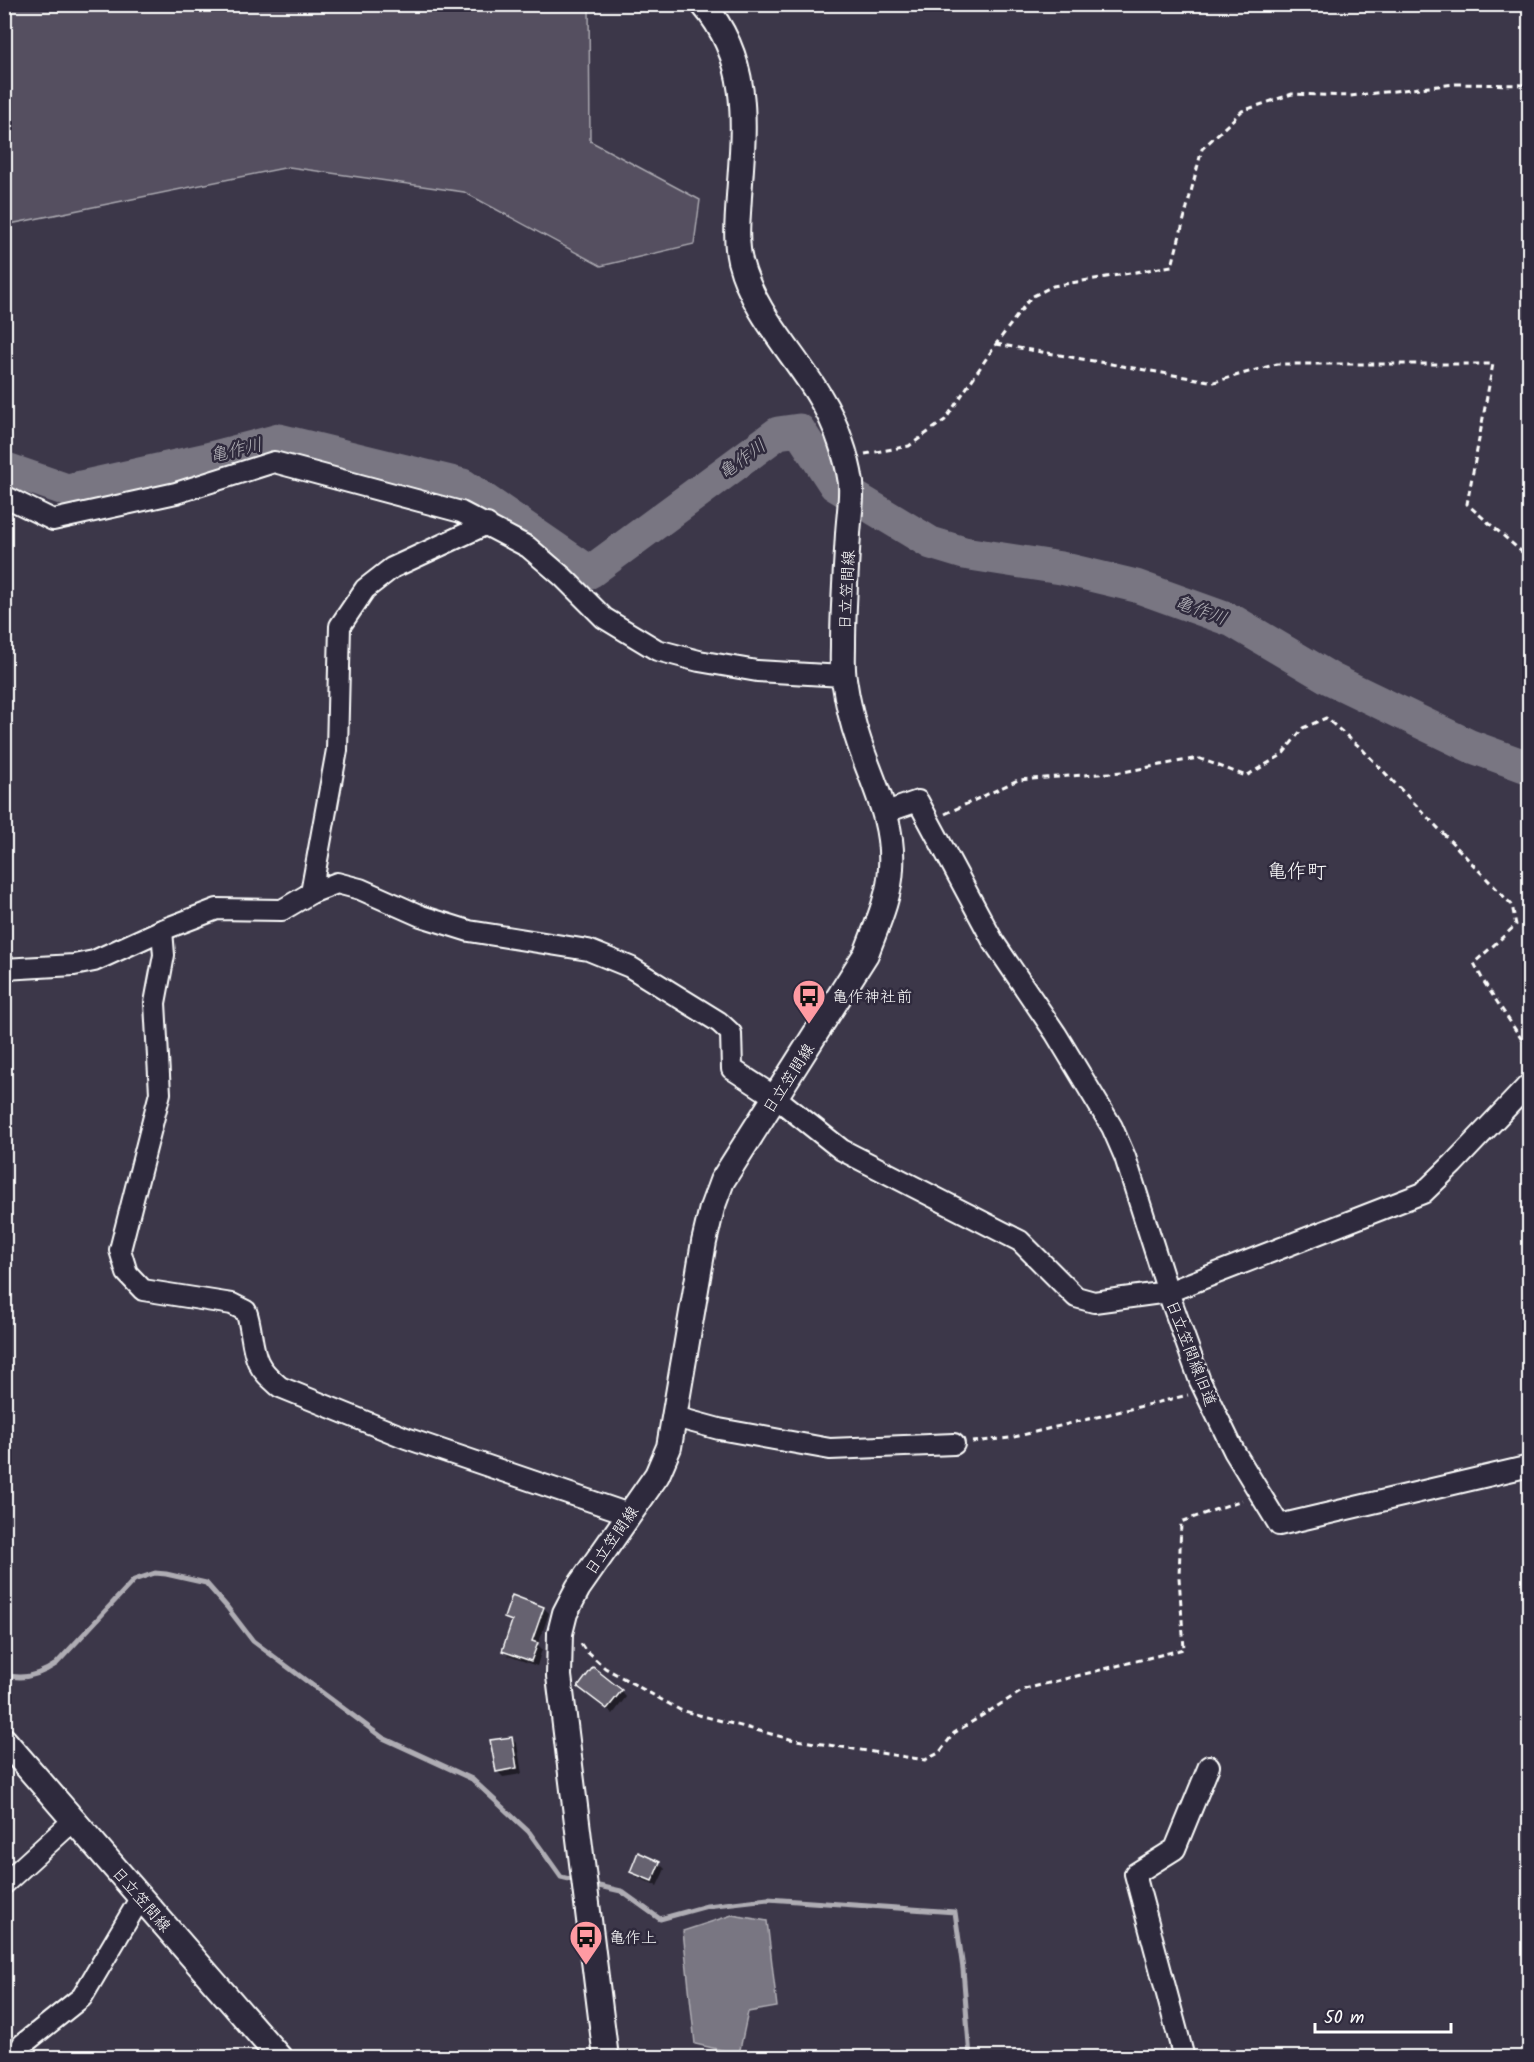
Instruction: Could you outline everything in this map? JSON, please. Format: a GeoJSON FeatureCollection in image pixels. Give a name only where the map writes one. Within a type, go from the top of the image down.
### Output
{"type":"FeatureCollection","features":[{"type":"Feature","properties":{"kind":"main road","name":"日立笠間線"},"geometry":{"type":"LineString","coordinates":[[606,2058],[559,1676],[560,1633],[566,1612],[578,1588],[657,1475],[669,1447],[711,1208],[722,1181],[866,954],[881,912],[891,869],[891,841],[886,812],[859,743],[848,706],[843,676],[843,616],[850,491],[846,458],[828,410],[750,289],[740,260],[737,232],[743,96],[736,67],[725,38],[703,4]]}},
{"type":"Feature","properties":{"kind":"main road","name":"日立笠間線"},"geometry":{"type":"LineString","coordinates":[[4,1740],[280,2058]]}},
{"type":"Feature","properties":{"kind":"street"},"geometry":{"type":"LineString","coordinates":[[4,496],[53,520],[176,493],[274,462],[461,512],[487,524],[528,547],[563,577],[604,618],[657,650],[699,661],[758,671],[843,676]]}},
{"type":"Feature","properties":{"kind":"street"},"geometry":{"type":"LineString","coordinates":[[4,969],[94,961],[162,930],[217,909],[282,910],[311,893],[337,750],[340,626],[365,589],[392,568],[487,524]]}},
{"type":"Feature","properties":{"kind":"street"},"geometry":{"type":"LineString","coordinates":[[886,812],[918,801],[993,941],[1056,1034],[1113,1127],[1125,1156],[1168,1292],[1423,1193],[1454,1164],[1530,1083]]}},
{"type":"Feature","properties":{"kind":"street","name":"日立笠間線旧道"},"geometry":{"type":"LineString","coordinates":[[311,893],[337,884],[360,889],[421,916],[469,931],[588,950],[630,968],[719,1022],[731,1033],[732,1069],[775,1097],[842,1150],[1020,1241],[1076,1297],[1094,1302],[1168,1292],[1204,1391],[1234,1451],[1279,1525],[1530,1466]]}},
{"type":"Feature","properties":{"kind":"street"},"geometry":{"type":"LineString","coordinates":[[162,930],[164,955],[155,1003],[160,1093],[120,1250],[128,1273],[143,1290],[232,1304],[246,1311],[257,1360],[266,1374],[280,1387],[406,1438],[629,1514]]}},
{"type":"Feature","properties":{"kind":"street"},"geometry":{"type":"LineString","coordinates":[[675,1417],[719,1429],[830,1449],[954,1444]]}},
{"type":"Feature","properties":{"kind":"street"},"geometry":{"type":"LineString","coordinates":[[1184,2058],[1135,1874],[1176,1849],[1209,1766]]}},
{"type":"Feature","properties":{"kind":"street"},"geometry":{"type":"LineString","coordinates":[[4,1884],[74,1820]]}},
{"type":"Feature","properties":{"kind":"street"},"geometry":{"type":"LineString","coordinates":[[15,2058],[23,2044],[82,1997],[141,1897]]}},
{"type":"Feature","properties":{"kind":"path"},"geometry":{"type":"LineString","coordinates":[[846,458],[909,446],[945,420],[1031,297],[1053,286],[1172,266],[1202,149],[1242,111],[1292,94],[1350,96],[1455,84],[1530,85]]}},
{"type":"Feature","properties":{"kind":"path"},"geometry":{"type":"LineString","coordinates":[[996,344],[1214,382],[1276,364],[1493,364],[1467,504],[1530,559]]}},
{"type":"Feature","properties":{"kind":"path"},"geometry":{"type":"LineString","coordinates":[[929,821],[1018,780],[1123,772],[1198,758],[1246,776],[1282,756],[1303,728],[1326,718],[1362,749],[1512,905],[1516,925],[1474,963],[1530,1052]]}},
{"type":"Feature","properties":{"kind":"path"},"geometry":{"type":"LineString","coordinates":[[954,1444],[1010,1438],[1204,1391]]}},
{"type":"Feature","properties":{"kind":"path"},"geometry":{"type":"LineString","coordinates":[[566,1612],[585,1650],[605,1668],[680,1710],[790,1739],[926,1760],[939,1753],[954,1733],[1025,1689],[1184,1649],[1179,1577],[1180,1522],[1259,1494]]}},
{"type":"Feature","properties":{"kind":"shaded area"},"geometry":{"type":"Polygon","coordinates":[[[5,4],[589,5],[590,141],[700,200],[694,244],[601,266],[464,192],[289,167],[5,225],[5,4]]]}},
{"type":"Feature","properties":{"kind":"shaded area"},"geometry":{"type":"Polygon","coordinates":[[[732,1915],[767,1921],[777,2007],[748,2012],[739,2054],[695,2044],[683,1931],[732,1915]]]}},
{"type":"Feature","properties":{"kind":"building"},"geometry":{"type":"Polygon","coordinates":[[[512,1595],[544,1607],[532,1641],[538,1643],[531,1661],[502,1651],[512,1621],[504,1618],[512,1595]]]}},
{"type":"Feature","properties":{"kind":"building"},"geometry":{"type":"Polygon","coordinates":[[[593,1667],[622,1690],[607,1709],[578,1687],[593,1667]]]}},
{"type":"Feature","properties":{"kind":"building"},"geometry":{"type":"Polygon","coordinates":[[[512,1737],[517,1768],[496,1772],[490,1740],[512,1737]]]}},
{"type":"Feature","properties":{"kind":"building"},"geometry":{"type":"Polygon","coordinates":[[[638,1852],[660,1862],[652,1881],[630,1872],[638,1852]]]}},
{"type":"Feature","properties":{"kind":"waterway","name":"亀作川"},"geometry":{"type":"LineString","coordinates":[[4,468],[67,490],[207,459],[279,440],[463,485],[590,572],[778,433],[799,430],[835,485],[931,543],[964,553],[1061,568],[1136,586],[1233,621],[1331,679],[1470,746],[1530,768]]}},
{"type":"Feature","properties":{"kind":"waterway"},"geometry":{"type":"LineString","coordinates":[[4,1674],[24,1677],[44,1671],[56,1664],[134,1580],[155,1573],[206,1583],[253,1641],[383,1738],[472,1779],[529,1832],[561,1877],[578,1881]]}},
{"type":"Feature","properties":{"kind":"waterway"},"geometry":{"type":"LineString","coordinates":[[590,1884],[621,1891],[660,1919],[707,1906],[768,1899],[955,1912],[963,1969],[970,2058]]}},
{"type":"Feature","properties":{"kind":"place","name":"亀作神社前"},"geometry":{"type":"Point","coordinates":[809,1025]}},
{"type":"Feature","properties":{"kind":"place","name":"亀作上"},"geometry":{"type":"Point","coordinates":[586,1966]}},
{"type":"Feature","properties":{"kind":"district","name":"亀作町"},"geometry":{"type":"Point","coordinates":[1297,871]}}]}
